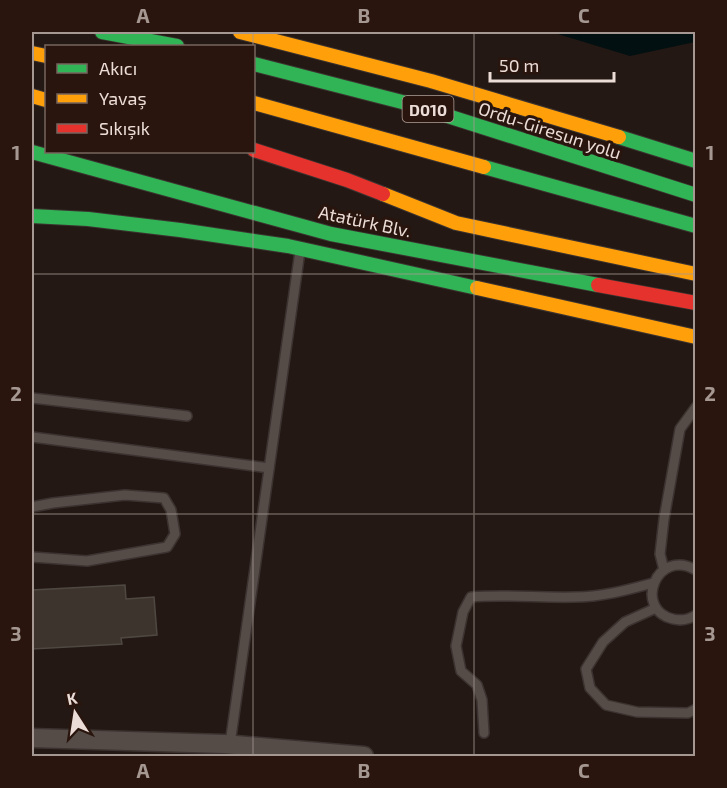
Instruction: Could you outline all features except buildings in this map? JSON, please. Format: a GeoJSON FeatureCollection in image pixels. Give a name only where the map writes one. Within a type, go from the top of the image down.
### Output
{"type":"FeatureCollection","features":[{"type":"Feature","properties":{"kind":"main road"},"geometry":{"type":"LineString","coordinates":[[102,32],[172,45]]}},
{"type":"Feature","properties":{"kind":"main road"},"geometry":{"type":"LineString","coordinates":[[240,32],[431,81],[557,117],[696,161]]}},
{"type":"Feature","properties":{"kind":"main road","name":"Ordu-Giresun yolu"},"geometry":{"type":"LineString","coordinates":[[255,64],[410,104],[696,195]]}},
{"type":"Feature","properties":{"kind":"main road","name":"D010"},"geometry":{"type":"LineString","coordinates":[[255,103],[696,226]]}},
{"type":"Feature","properties":{"kind":"main road"},"geometry":{"type":"LineString","coordinates":[[255,150],[347,180],[456,223],[696,274]]}},
{"type":"Feature","properties":{"kind":"main road","name":"Atatürk Blv."},"geometry":{"type":"LineString","coordinates":[[32,152],[331,234],[696,303]]}},
{"type":"Feature","properties":{"kind":"main road"},"geometry":{"type":"LineString","coordinates":[[32,216],[88,219],[180,230],[300,249],[696,337]]}},
{"type":"Feature","properties":{"kind":"street"},"geometry":{"type":"LineString","coordinates":[[32,738],[230,744],[364,756]]}},
{"type":"Feature","properties":{"kind":"lane"},"geometry":{"type":"LineString","coordinates":[[230,744],[300,249]]}},
{"type":"Feature","properties":{"kind":"lane"},"geometry":{"type":"LineString","coordinates":[[32,398],[187,416]]}},
{"type":"Feature","properties":{"kind":"lane"},"geometry":{"type":"LineString","coordinates":[[664,570],[660,554],[680,429],[696,407]]}},
{"type":"Feature","properties":{"kind":"lane"},"geometry":{"type":"LineString","coordinates":[[32,437],[269,468]]}},
{"type":"Feature","properties":{"kind":"lane"},"geometry":{"type":"LineString","coordinates":[[32,507],[125,495],[164,498],[171,510],[175,534],[167,547],[140,553],[87,561],[32,557]]}},
{"type":"Feature","properties":{"kind":"lane"},"geometry":{"type":"LineString","coordinates":[[696,570],[687,566],[671,566],[657,576],[652,592],[656,608],[669,618],[684,620],[696,615]]}},
{"type":"Feature","properties":{"kind":"lane"},"geometry":{"type":"LineString","coordinates":[[484,733],[482,700],[477,685],[461,671],[456,646],[463,612],[471,597],[489,595],[576,597],[618,593],[653,583]]}},
{"type":"Feature","properties":{"kind":"lane"},"geometry":{"type":"LineString","coordinates":[[656,608],[625,622],[603,642],[586,669],[590,688],[606,705],[637,712],[688,713],[696,709]]}},
{"type":"Feature","properties":{"kind":"shaded area"},"geometry":{"type":"Polygon","coordinates":[[[551,32],[695,32],[695,42],[630,56],[551,32]]]}},
{"type":"Feature","properties":{"kind":"traffic: fast"},"geometry":{"type":"LineString","coordinates":[[102,32],[172,45]]}},
{"type":"Feature","properties":{"kind":"traffic: fast"},"geometry":{"type":"LineString","coordinates":[[255,64],[410,104],[696,195]]}},
{"type":"Feature","properties":{"kind":"traffic: fast"},"geometry":{"type":"LineString","coordinates":[[619,137],[696,161]]}},
{"type":"Feature","properties":{"kind":"traffic: fast"},"geometry":{"type":"LineString","coordinates":[[32,152],[331,234],[598,285]]}},
{"type":"Feature","properties":{"kind":"traffic: fast"},"geometry":{"type":"LineString","coordinates":[[484,167],[696,226]]}},
{"type":"Feature","properties":{"kind":"traffic: fast"},"geometry":{"type":"LineString","coordinates":[[32,216],[88,219],[288,246],[477,288]]}},
{"type":"Feature","properties":{"kind":"traffic: slow"},"geometry":{"type":"LineString","coordinates":[[240,32],[431,81],[619,137]]}},
{"type":"Feature","properties":{"kind":"traffic: slow"},"geometry":{"type":"LineString","coordinates":[[32,53],[45,56]]}},
{"type":"Feature","properties":{"kind":"traffic: slow"},"geometry":{"type":"LineString","coordinates":[[32,96],[45,100]]}},
{"type":"Feature","properties":{"kind":"traffic: slow"},"geometry":{"type":"LineString","coordinates":[[255,103],[484,167]]}},
{"type":"Feature","properties":{"kind":"traffic: slow"},"geometry":{"type":"LineString","coordinates":[[383,194],[456,223],[696,274]]}},
{"type":"Feature","properties":{"kind":"traffic: slow"},"geometry":{"type":"LineString","coordinates":[[477,288],[696,337]]}},
{"type":"Feature","properties":{"kind":"traffic: jam"},"geometry":{"type":"LineString","coordinates":[[255,150],[383,194]]}},
{"type":"Feature","properties":{"kind":"traffic: jam"},"geometry":{"type":"LineString","coordinates":[[598,285],[696,303]]}}]}
